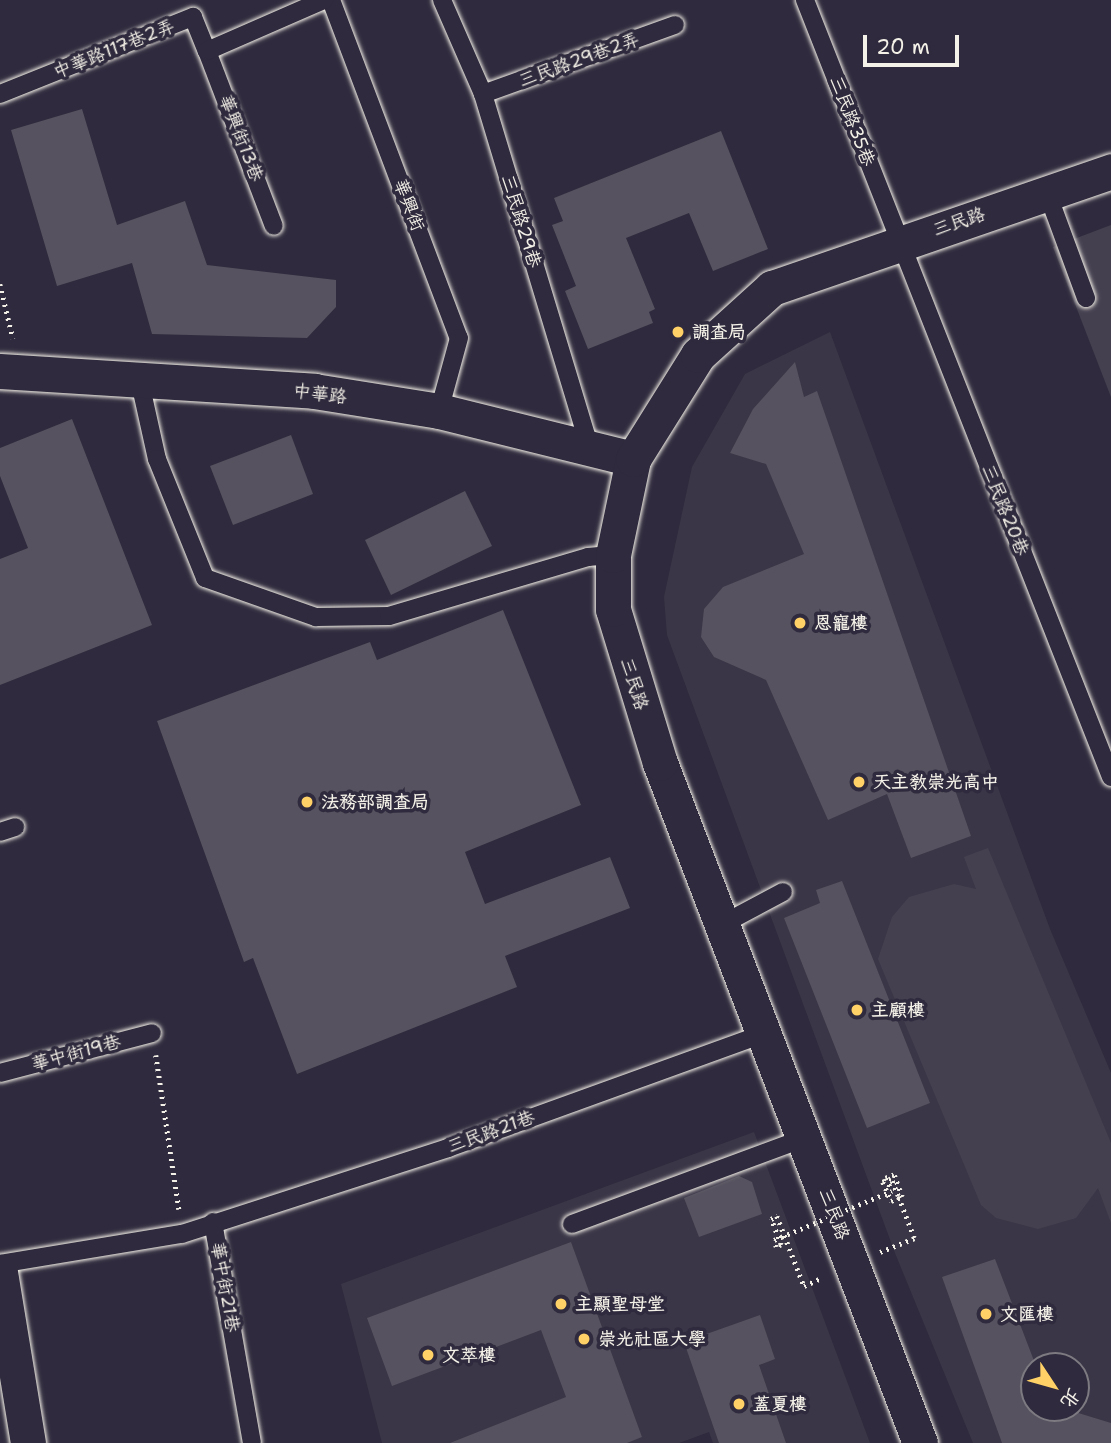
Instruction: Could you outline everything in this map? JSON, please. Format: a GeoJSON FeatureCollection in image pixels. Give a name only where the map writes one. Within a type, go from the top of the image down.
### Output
{"type":"FeatureCollection","features":[{"type":"Feature","properties":{"kind":"street","name":"三民路"},"geometry":{"type":"LineString","coordinates":[[920,1443],[624,655],[613,608],[613,555],[634,459],[698,355],[722,327],[772,288],[1111,171]]}},
{"type":"Feature","properties":{"kind":"street","name":"中華路"},"geometry":{"type":"LineString","coordinates":[[10,370],[314,391],[439,411],[634,459]]}},
{"type":"Feature","properties":{"kind":"street"},"geometry":{"type":"LineString","coordinates":[[0,1272],[28,1443]]}},
{"type":"Feature","properties":{"kind":"lane"},"geometry":{"type":"LineString","coordinates":[[207,51],[324,0]]}},
{"type":"Feature","properties":{"kind":"lane","name":"華興街"},"geometry":{"type":"LineString","coordinates":[[331,0],[459,338],[439,411]]}},
{"type":"Feature","properties":{"kind":"lane","name":"三民路29巷"},"geometry":{"type":"LineString","coordinates":[[442,0],[483,94],[589,446]]}},
{"type":"Feature","properties":{"kind":"lane","name":"三民路35巷"},"geometry":{"type":"LineString","coordinates":[[804,0],[899,243]]}},
{"type":"Feature","properties":{"kind":"lane","name":"中華路117巷2弄"},"geometry":{"type":"LineString","coordinates":[[0,94],[193,17],[207,51]]}},
{"type":"Feature","properties":{"kind":"lane","name":"三民路29巷2弄"},"geometry":{"type":"LineString","coordinates":[[483,94],[675,25]]}},
{"type":"Feature","properties":{"kind":"lane","name":"華興街13巷"},"geometry":{"type":"LineString","coordinates":[[207,51],[274,226]]}},
{"type":"Feature","properties":{"kind":"lane"},"geometry":{"type":"LineString","coordinates":[[1047,192],[1086,298]]}},
{"type":"Feature","properties":{"kind":"lane","name":"三民路20巷"},"geometry":{"type":"LineString","coordinates":[[899,243],[1111,777]]}},
{"type":"Feature","properties":{"kind":"lane"},"geometry":{"type":"LineString","coordinates":[[139,378],[157,459],[205,578],[316,617],[390,615],[589,557],[613,555]]}},
{"type":"Feature","properties":{"kind":"lane"},"geometry":{"type":"LineString","coordinates":[[723,923],[783,892]]}},
{"type":"Feature","properties":{"kind":"lane","name":"華中街19巷"},"geometry":{"type":"LineString","coordinates":[[0,1073],[152,1033]]}},
{"type":"Feature","properties":{"kind":"lane","name":"三民路21巷"},"geometry":{"type":"LineString","coordinates":[[213,1222],[448,1149],[766,1033]]}},
{"type":"Feature","properties":{"kind":"lane"},"geometry":{"type":"LineString","coordinates":[[572,1224],[805,1138]]}},
{"type":"Feature","properties":{"kind":"lane","name":"華中街21巷"},"geometry":{"type":"LineString","coordinates":[[0,1264],[182,1234],[213,1222],[252,1443]]}},
{"type":"Feature","properties":{"kind":"path"},"geometry":{"type":"LineString","coordinates":[[0,284],[10,370]]}},
{"type":"Feature","properties":{"kind":"path"},"geometry":{"type":"LineString","coordinates":[[152,1033],[182,1234]]}},
{"type":"Feature","properties":{"kind":"path"},"geometry":{"type":"LineString","coordinates":[[853,1264],[804,1286],[777,1216],[771,1219],[774,1228],[778,1237],[781,1245],[776,1247],[774,1241],[781,1237],[892,1191],[886,1178],[894,1175],[902,1197],[891,1201],[883,1182],[891,1179],[894,1187],[898,1196],[902,1206],[914,1238],[853,1264]]}},
{"type":"Feature","properties":{"kind":"shaded area"},"geometry":{"type":"Polygon","coordinates":[[[1111,225],[1111,397],[1053,247],[1111,225]]]}},
{"type":"Feature","properties":{"kind":"shaded area","name":"天主教崇光高中"},"geometry":{"type":"Polygon","coordinates":[[[830,332],[1050,929],[1111,1073],[1111,1443],[973,1443],[895,1253],[667,635],[664,597],[692,467],[745,374],[830,332]]]}},
{"type":"Feature","properties":{"kind":"shaded area"},"geometry":{"type":"Polygon","coordinates":[[[988,848],[1111,1143],[1111,1223],[1098,1188],[1076,1218],[1038,1229],[996,1218],[981,1205],[878,959],[892,917],[909,897],[954,884],[976,889],[964,857],[988,848]]]}},
{"type":"Feature","properties":{"kind":"shaded area"},"geometry":{"type":"Polygon","coordinates":[[[754,1132],[870,1443],[713,1443],[709,1432],[679,1443],[382,1443],[341,1284],[754,1132]]]}},
{"type":"Feature","properties":{"kind":"building"},"geometry":{"type":"Polygon","coordinates":[[[82,109],[117,225],[185,201],[207,265],[336,280],[336,307],[307,338],[152,334],[132,263],[57,286],[11,130],[82,109]]]}},
{"type":"Feature","properties":{"kind":"building"},"geometry":{"type":"Polygon","coordinates":[[[721,131],[768,249],[713,271],[689,213],[626,238],[655,309],[649,312],[653,323],[588,349],[565,291],[576,286],[552,225],[563,221],[554,198],[721,131]]]}},
{"type":"Feature","properties":{"kind":"building","name":"恩寵樓"},"geometry":{"type":"Polygon","coordinates":[[[795,362],[804,397],[817,391],[971,836],[911,858],[887,794],[828,820],[766,680],[714,657],[701,637],[704,609],[723,587],[804,554],[766,464],[730,453],[753,409],[795,362]]]}},
{"type":"Feature","properties":{"kind":"building"},"geometry":{"type":"Polygon","coordinates":[[[72,419],[152,625],[0,685],[0,559],[28,548],[0,476],[0,448],[72,419]]]}},
{"type":"Feature","properties":{"kind":"building"},"geometry":{"type":"Polygon","coordinates":[[[291,435],[313,494],[233,525],[210,466],[291,435]]]}},
{"type":"Feature","properties":{"kind":"building"},"geometry":{"type":"Polygon","coordinates":[[[465,491],[492,546],[391,595],[365,540],[465,491]]]}},
{"type":"Feature","properties":{"kind":"building"},"geometry":{"type":"Polygon","coordinates":[[[503,610],[581,805],[465,852],[485,904],[610,857],[630,908],[505,956],[517,987],[297,1074],[253,958],[244,962],[157,721],[370,642],[377,660],[503,610]]]}},
{"type":"Feature","properties":{"kind":"building","name":"主顧樓"},"geometry":{"type":"Polygon","coordinates":[[[842,881],[930,1103],[867,1128],[784,918],[820,903],[816,890],[842,881]]]}},
{"type":"Feature","properties":{"kind":"building"},"geometry":{"type":"Polygon","coordinates":[[[739,1176],[752,1182],[762,1214],[699,1237],[684,1198],[739,1176]]]}},
{"type":"Feature","properties":{"kind":"building","name":"文萃樓"},"geometry":{"type":"Polygon","coordinates":[[[571,1242],[642,1437],[627,1443],[450,1443],[566,1397],[541,1330],[392,1386],[367,1318],[571,1242]]]}},
{"type":"Feature","properties":{"kind":"building","name":"文匯樓"},"geometry":{"type":"Polygon","coordinates":[[[995,1259],[1031,1352],[1020,1352],[1020,1422],[1090,1422],[1090,1417],[1111,1423],[1111,1443],[1002,1443],[942,1277],[995,1259]]]}},
{"type":"Feature","properties":{"kind":"building","name":"蓋夏樓"},"geometry":{"type":"Polygon","coordinates":[[[760,1315],[775,1359],[759,1365],[786,1443],[719,1443],[684,1342],[760,1315]]]}},
{"type":"Feature","properties":{"kind":"place","name":"調查局"},"geometry":{"type":"Point","coordinates":[678,332]}},
{"type":"Feature","properties":{"kind":"place","name":"恩寵樓"},"geometry":{"type":"Point","coordinates":[800,623]}},
{"type":"Feature","properties":{"kind":"place","name":"天主教崇光高中"},"geometry":{"type":"Point","coordinates":[859,782]}},
{"type":"Feature","properties":{"kind":"place","name":"法務部調查局"},"geometry":{"type":"Point","coordinates":[307,802]}},
{"type":"Feature","properties":{"kind":"place","name":"主顧樓"},"geometry":{"type":"Point","coordinates":[857,1010]}},
{"type":"Feature","properties":{"kind":"place","name":"主顯聖母堂"},"geometry":{"type":"Point","coordinates":[561,1304]}},
{"type":"Feature","properties":{"kind":"place","name":"文匯樓"},"geometry":{"type":"Point","coordinates":[986,1314]}},
{"type":"Feature","properties":{"kind":"place","name":"崇光社區大學"},"geometry":{"type":"Point","coordinates":[584,1339]}},
{"type":"Feature","properties":{"kind":"place","name":"文萃樓"},"geometry":{"type":"Point","coordinates":[428,1355]}},
{"type":"Feature","properties":{"kind":"place","name":"蓋夏樓"},"geometry":{"type":"Point","coordinates":[739,1404]}}]}
